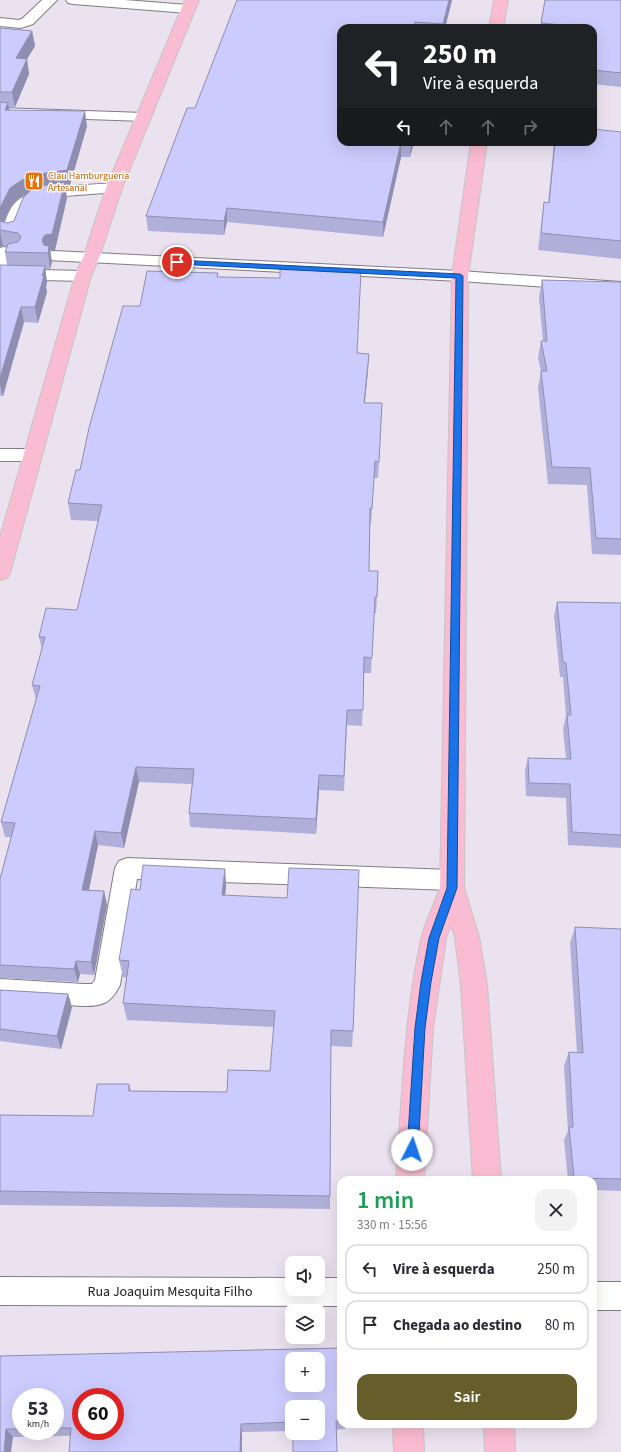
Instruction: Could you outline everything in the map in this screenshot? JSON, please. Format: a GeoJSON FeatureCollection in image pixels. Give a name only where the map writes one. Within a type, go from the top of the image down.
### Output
{"type":"FeatureCollection","features":[{"type":"Feature","properties":{"kind":"main road"},"geometry":{"type":"LineString","coordinates":[[497,24],[501,0]]}},
{"type":"Feature","properties":{"kind":"main road"},"geometry":{"type":"LineString","coordinates":[[0,573],[83,276],[91,258],[114,188],[190,5]]}},
{"type":"Feature","properties":{"kind":"main road"},"geometry":{"type":"LineString","coordinates":[[478,146],[460,276],[452,884],[467,938],[474,985],[487,1176]]}},
{"type":"Feature","properties":{"kind":"main road"},"geometry":{"type":"LineString","coordinates":[[410,1176],[420,1028],[426,982],[434,938],[452,884]]}},
{"type":"Feature","properties":{"kind":"main road"},"geometry":{"type":"LineString","coordinates":[[408,1428],[410,1452]]}},
{"type":"Feature","properties":{"kind":"main road"},"geometry":{"type":"LineString","coordinates":[[499,1428],[500,1452]]}},
{"type":"Feature","properties":{"kind":"street"},"geometry":{"type":"LineString","coordinates":[[0,22],[21,24],[28,21],[50,0]]}},
{"type":"Feature","properties":{"kind":"street"},"geometry":{"type":"LineString","coordinates":[[73,0],[190,5]]}},
{"type":"Feature","properties":{"kind":"street"},"geometry":{"type":"LineString","coordinates":[[0,112],[144,117]]}},
{"type":"Feature","properties":{"kind":"street"},"geometry":{"type":"LineString","coordinates":[[10,232],[17,212],[23,203],[32,199],[74,191],[114,188]]}},
{"type":"Feature","properties":{"kind":"street"},"geometry":{"type":"LineString","coordinates":[[54,256],[460,276],[621,287]]}},
{"type":"Feature","properties":{"kind":"street"},"geometry":{"type":"LineString","coordinates":[[0,274],[83,276]]}},
{"type":"Feature","properties":{"kind":"street"},"geometry":{"type":"LineString","coordinates":[[0,455],[32,455]]}},
{"type":"Feature","properties":{"kind":"street"},"geometry":{"type":"LineString","coordinates":[[0,990],[84,995],[97,994],[102,990],[106,985],[127,868],[386,878],[452,884]]}},
{"type":"Feature","properties":{"kind":"street","name":"Rua Joaquim Mesquita Filho"},"geometry":{"type":"LineString","coordinates":[[0,1291],[337,1292]]}},
{"type":"Feature","properties":{"kind":"street"},"geometry":{"type":"LineString","coordinates":[[597,1296],[621,1296]]}},
{"type":"Feature","properties":{"kind":"building"},"geometry":{"type":"Polygon","coordinates":[[[237,0],[449,0],[443,24],[415,22],[415,24],[337,24],[337,146],[400,146],[383,222],[227,208],[224,221],[146,216],[187,108],[195,108],[237,0]]]}},
{"type":"Feature","properties":{"kind":"building"},"geometry":{"type":"Polygon","coordinates":[[[545,0],[621,0],[621,73],[597,70],[597,24],[541,23],[545,0]]]}},
{"type":"Feature","properties":{"kind":"building"},"geometry":{"type":"Polygon","coordinates":[[[0,28],[32,31],[16,58],[27,59],[12,92],[0,92],[0,28]]]}},
{"type":"Feature","properties":{"kind":"building"},"geometry":{"type":"Polygon","coordinates":[[[0,102],[8,103],[5,110],[85,111],[67,170],[46,173],[22,180],[10,188],[0,208],[0,102]]]}},
{"type":"Feature","properties":{"kind":"building"},"geometry":{"type":"Polygon","coordinates":[[[597,129],[621,132],[621,241],[541,233],[544,202],[549,203],[555,146],[597,146],[597,129]]]}},
{"type":"Feature","properties":{"kind":"building"},"geometry":{"type":"Polygon","coordinates":[[[65,182],[52,234],[45,235],[42,240],[44,245],[49,246],[48,253],[5,252],[8,244],[18,242],[21,237],[18,233],[0,230],[0,221],[7,223],[14,221],[23,198],[31,190],[41,186],[65,182]]]}},
{"type":"Feature","properties":{"kind":"building"},"geometry":{"type":"Polygon","coordinates":[[[0,265],[45,266],[42,276],[44,276],[35,307],[21,307],[0,378],[0,265]]]}},
{"type":"Feature","properties":{"kind":"building"},"geometry":{"type":"Polygon","coordinates":[[[280,269],[361,271],[357,353],[369,354],[364,403],[382,403],[379,462],[375,461],[372,509],[370,508],[369,571],[378,571],[377,597],[375,597],[372,658],[364,657],[363,710],[347,710],[344,776],[319,775],[316,819],[189,813],[194,769],[136,767],[121,833],[95,831],[82,890],[104,891],[91,962],[76,961],[74,969],[0,965],[0,879],[15,823],[1,822],[40,686],[32,685],[45,637],[39,637],[46,608],[77,610],[102,505],[68,503],[76,470],[80,470],[89,428],[123,306],[140,306],[147,271],[218,273],[217,277],[280,278],[280,269]]]}},
{"type":"Feature","properties":{"kind":"building"},"geometry":{"type":"Polygon","coordinates":[[[542,280],[621,282],[621,539],[596,538],[590,468],[552,467],[541,371],[547,371],[541,341],[547,341],[542,280]]]}},
{"type":"Feature","properties":{"kind":"building"},"geometry":{"type":"Polygon","coordinates":[[[557,602],[621,603],[621,835],[572,832],[570,784],[529,783],[528,758],[571,759],[567,715],[571,715],[566,663],[563,662],[557,602]]]}},
{"type":"Feature","properties":{"kind":"building"},"geometry":{"type":"Polygon","coordinates":[[[143,865],[225,869],[222,895],[287,898],[289,868],[359,870],[353,1031],[331,1030],[330,1196],[0,1191],[0,1115],[93,1116],[97,1084],[129,1084],[129,1091],[227,1092],[228,1070],[270,1071],[275,1011],[123,1003],[129,961],[119,960],[131,889],[140,890],[143,865]]]}},
{"type":"Feature","properties":{"kind":"building"},"geometry":{"type":"Polygon","coordinates":[[[575,927],[621,929],[621,1179],[597,1178],[597,1176],[574,1176],[569,1127],[573,1127],[569,1052],[583,1053],[575,927]]]}},
{"type":"Feature","properties":{"kind":"building"},"geometry":{"type":"Polygon","coordinates":[[[0,990],[68,994],[57,1036],[0,1029],[0,990]]]}},
{"type":"Feature","properties":{"kind":"building"},"geometry":{"type":"Polygon","coordinates":[[[337,1348],[337,1452],[293,1452],[293,1440],[325,1440],[325,1400],[285,1400],[285,1422],[241,1424],[240,1452],[69,1452],[71,1428],[64,1428],[64,1388],[12,1388],[12,1429],[6,1429],[4,1452],[0,1452],[0,1356],[337,1348]]]}},
{"type":"Feature","properties":{"kind":"place","name":"Clau Hamburgueria Artesanal"},"geometry":{"type":"Point","coordinates":[34,181]}},
{"type":"Feature","properties":{"kind":"route"},"geometry":{"type":"LineString","coordinates":[[177,262],[460,276],[452,888],[434,938],[426,982],[420,1028],[412,1150]]}}]}
